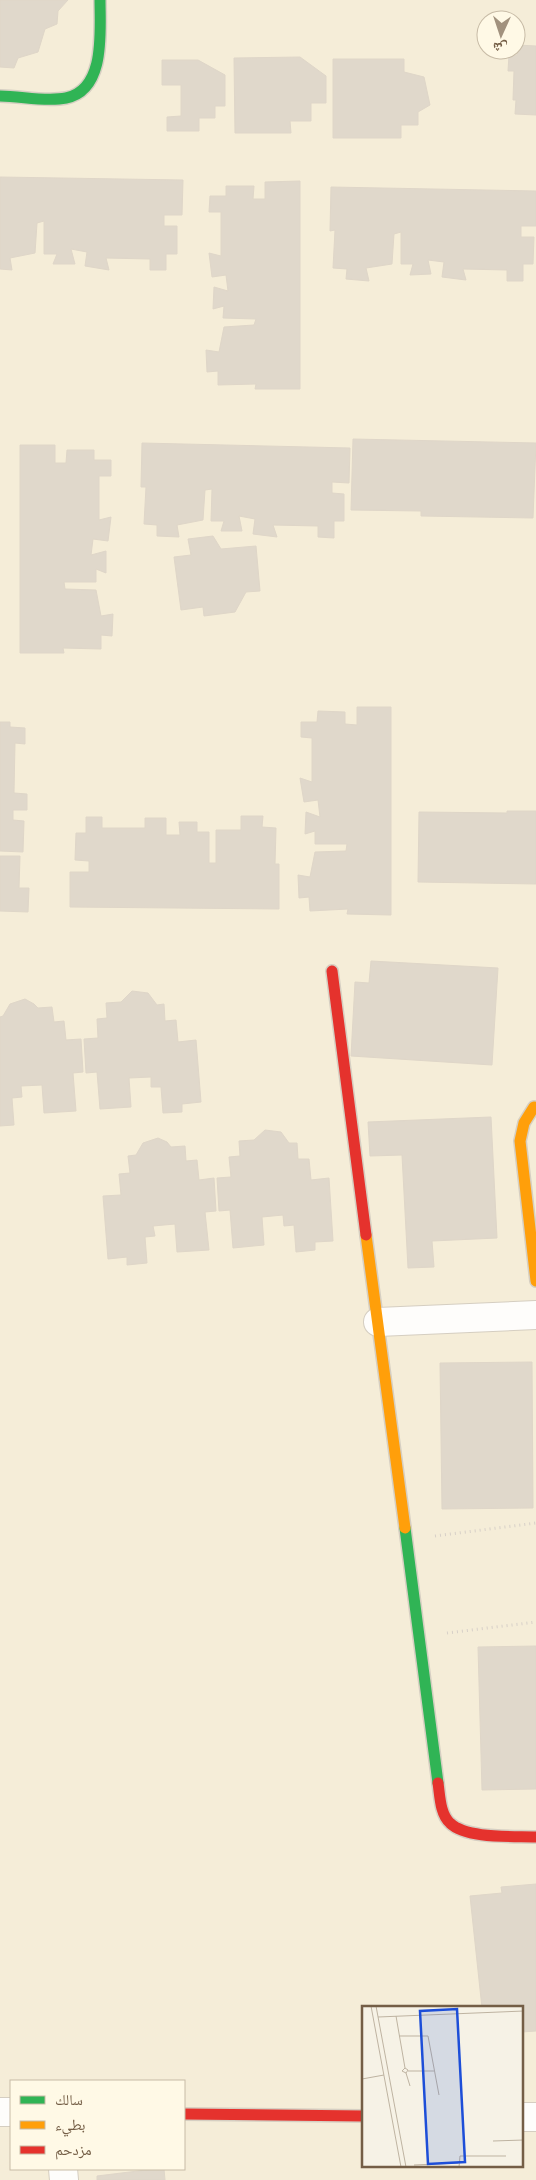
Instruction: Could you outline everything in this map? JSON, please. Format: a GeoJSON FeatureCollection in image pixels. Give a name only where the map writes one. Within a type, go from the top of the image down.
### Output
{"type":"FeatureCollection","features":[{"type":"Feature","properties":{"kind":"street"},"geometry":{"type":"LineString","coordinates":[[0,96],[68,98],[81,91],[92,80],[98,65],[100,0]]}},
{"type":"Feature","properties":{"kind":"street"},"geometry":{"type":"LineString","coordinates":[[332,971],[440,1807],[449,1823],[466,1834],[536,1837]]}},
{"type":"Feature","properties":{"kind":"street"},"geometry":{"type":"LineString","coordinates":[[534,1107],[520,1131],[520,1140],[536,1281]]}},
{"type":"Feature","properties":{"kind":"street"},"geometry":{"type":"LineString","coordinates":[[378,1322],[536,1315]]}},
{"type":"Feature","properties":{"kind":"street"},"geometry":{"type":"LineString","coordinates":[[185,2114],[362,2116]]}},
{"type":"Feature","properties":{"kind":"path"},"geometry":{"type":"LineString","coordinates":[[406,1539],[536,1523]]}},
{"type":"Feature","properties":{"kind":"path"},"geometry":{"type":"LineString","coordinates":[[419,1637],[536,1622]]}},
{"type":"Feature","properties":{"kind":"shaded area"},"geometry":{"type":"Polygon","coordinates":[[[0,0],[536,0],[536,2180],[0,2180],[0,0]]]}},
{"type":"Feature","properties":{"kind":"building"},"geometry":{"type":"Polygon","coordinates":[[[0,0],[68,0],[58,11],[57,24],[45,29],[38,52],[18,58],[14,68],[0,67],[0,0]]]}},
{"type":"Feature","properties":{"kind":"building"},"geometry":{"type":"Polygon","coordinates":[[[526,45],[536,46],[536,115],[515,114],[516,100],[513,100],[514,71],[508,71],[509,60],[526,60],[526,45]]]}},
{"type":"Feature","properties":{"kind":"building"},"geometry":{"type":"Polygon","coordinates":[[[300,57],[326,76],[326,103],[311,103],[311,121],[290,121],[291,133],[235,133],[234,58],[300,57]]]}},
{"type":"Feature","properties":{"kind":"building"},"geometry":{"type":"Polygon","coordinates":[[[333,59],[404,59],[404,72],[424,77],[430,105],[418,112],[418,125],[401,125],[401,138],[333,138],[333,59]]]}},
{"type":"Feature","properties":{"kind":"building"},"geometry":{"type":"Polygon","coordinates":[[[162,60],[198,60],[225,75],[225,106],[215,106],[215,118],[199,118],[199,131],[167,131],[167,117],[181,116],[181,85],[162,85],[162,60]]]}},
{"type":"Feature","properties":{"kind":"building"},"geometry":{"type":"Polygon","coordinates":[[[0,177],[183,180],[182,215],[164,215],[164,226],[177,226],[177,254],[166,254],[166,270],[150,270],[150,259],[106,258],[109,270],[85,266],[87,252],[71,249],[75,264],[53,264],[57,254],[44,254],[44,221],[37,223],[35,253],[10,258],[12,270],[0,269],[0,177]]]}},
{"type":"Feature","properties":{"kind":"building"},"geometry":{"type":"Polygon","coordinates":[[[300,181],[300,389],[255,389],[256,384],[218,385],[218,371],[207,372],[206,350],[219,352],[224,327],[254,325],[256,319],[223,318],[224,306],[213,309],[214,287],[228,291],[226,275],[212,277],[209,253],[221,256],[221,212],[209,212],[210,196],[226,196],[226,186],[254,186],[253,199],[265,199],[265,182],[300,181]]]}},
{"type":"Feature","properties":{"kind":"building"},"geometry":{"type":"Polygon","coordinates":[[[331,187],[536,191],[536,226],[521,226],[521,237],[534,237],[533,264],[523,264],[523,281],[507,281],[507,270],[463,269],[466,280],[442,277],[444,262],[428,260],[431,274],[410,275],[413,264],[401,264],[401,232],[394,234],[392,264],[366,268],[369,281],[346,279],[347,269],[333,268],[335,230],[330,231],[331,187]]]}},
{"type":"Feature","properties":{"kind":"building"},"geometry":{"type":"Polygon","coordinates":[[[353,439],[536,443],[533,518],[421,516],[421,511],[351,510],[353,439]]]}},
{"type":"Feature","properties":{"kind":"building"},"geometry":{"type":"Polygon","coordinates":[[[142,443],[350,448],[349,483],[332,482],[332,493],[344,494],[344,521],[334,521],[334,538],[318,537],[318,526],[273,525],[277,537],[253,534],[255,519],[239,516],[242,531],[221,531],[224,521],[211,521],[212,489],[205,490],[203,520],[177,525],[179,537],[157,536],[157,525],[144,524],[146,487],[141,487],[142,443]]]}},
{"type":"Feature","properties":{"kind":"building"},"geometry":{"type":"Polygon","coordinates":[[[20,445],[55,445],[55,463],[66,463],[67,450],[94,450],[94,460],[111,460],[111,476],[99,476],[99,520],[111,517],[108,541],[93,539],[91,555],[106,551],[106,573],[96,569],[96,582],[64,582],[65,589],[96,590],[101,616],[113,614],[112,636],[101,635],[101,649],[63,648],[64,653],[20,653],[20,445]]]}},
{"type":"Feature","properties":{"kind":"building"},"geometry":{"type":"Polygon","coordinates":[[[213,536],[221,549],[256,546],[260,591],[246,592],[235,612],[204,616],[203,607],[181,610],[174,557],[191,555],[188,539],[213,536]]]}},
{"type":"Feature","properties":{"kind":"building"},"geometry":{"type":"Polygon","coordinates":[[[357,707],[391,707],[391,915],[347,914],[348,909],[310,911],[309,897],[299,898],[298,875],[310,877],[315,852],[346,851],[347,844],[315,844],[315,831],[305,834],[306,812],[320,817],[318,800],[304,802],[300,778],[312,782],[312,738],[301,737],[301,722],[317,722],[318,711],[345,712],[345,724],[357,725],[357,707]]]}},
{"type":"Feature","properties":{"kind":"building"},"geometry":{"type":"Polygon","coordinates":[[[0,722],[10,722],[10,727],[25,728],[25,744],[15,743],[14,793],[27,794],[27,810],[13,810],[13,820],[24,821],[23,852],[0,851],[0,722]]]}},
{"type":"Feature","properties":{"kind":"building"},"geometry":{"type":"Polygon","coordinates":[[[507,811],[536,811],[536,884],[418,882],[419,812],[507,813],[507,811]]]}},
{"type":"Feature","properties":{"kind":"building"},"geometry":{"type":"Polygon","coordinates":[[[241,816],[263,816],[262,827],[276,828],[275,864],[279,864],[279,909],[70,907],[70,872],[89,872],[89,861],[75,860],[76,833],[86,833],[86,817],[102,817],[102,828],[145,828],[145,818],[166,818],[166,835],[180,835],[179,822],[197,822],[197,832],[209,832],[209,863],[216,863],[216,830],[241,830],[241,816]]]}},
{"type":"Feature","properties":{"kind":"building"},"geometry":{"type":"Polygon","coordinates":[[[0,856],[20,856],[19,888],[29,888],[28,912],[0,911],[0,856]]]}},
{"type":"Feature","properties":{"kind":"building"},"geometry":{"type":"Polygon","coordinates":[[[371,961],[498,968],[492,1065],[351,1056],[355,982],[369,983],[371,961]]]}},
{"type":"Feature","properties":{"kind":"building"},"geometry":{"type":"Polygon","coordinates":[[[132,991],[148,993],[157,1005],[164,1004],[165,1021],[176,1020],[178,1042],[196,1040],[201,1102],[182,1104],[182,1112],[163,1113],[161,1087],[151,1087],[151,1077],[129,1078],[131,1107],[100,1109],[97,1072],[86,1073],[84,1039],[98,1038],[97,1019],[107,1018],[106,1003],[121,1002],[132,991]]]}},
{"type":"Feature","properties":{"kind":"building"},"geometry":{"type":"Polygon","coordinates":[[[25,999],[38,1008],[52,1007],[54,1022],[64,1021],[66,1040],[81,1039],[83,1072],[73,1073],[76,1111],[44,1113],[42,1085],[21,1086],[22,1097],[12,1098],[14,1125],[0,1126],[0,1017],[3,1016],[10,1004],[25,999]]]}},
{"type":"Feature","properties":{"kind":"building"},"geometry":{"type":"Polygon","coordinates":[[[491,1117],[497,1238],[432,1241],[434,1267],[408,1268],[402,1155],[370,1156],[368,1122],[491,1117]]]}},
{"type":"Feature","properties":{"kind":"building"},"geometry":{"type":"Polygon","coordinates":[[[265,1130],[281,1132],[289,1143],[297,1143],[298,1159],[309,1159],[311,1180],[329,1178],[333,1241],[315,1242],[315,1250],[296,1252],[294,1225],[284,1226],[283,1215],[262,1217],[264,1245],[233,1248],[230,1210],[219,1211],[217,1178],[231,1177],[229,1157],[240,1156],[239,1141],[254,1140],[265,1130]]]}},
{"type":"Feature","properties":{"kind":"building"},"geometry":{"type":"Polygon","coordinates":[[[158,1138],[167,1142],[171,1147],[185,1146],[186,1161],[197,1160],[199,1180],[214,1178],[216,1211],[205,1212],[209,1250],[177,1252],[175,1224],[153,1226],[155,1236],[145,1237],[147,1263],[127,1265],[127,1257],[108,1259],[103,1196],[121,1195],[119,1174],[130,1173],[128,1156],[136,1155],[143,1143],[158,1138]]]}},
{"type":"Feature","properties":{"kind":"building"},"geometry":{"type":"Polygon","coordinates":[[[532,1362],[533,1508],[442,1509],[440,1363],[532,1362]]]}},
{"type":"Feature","properties":{"kind":"building"},"geometry":{"type":"Polygon","coordinates":[[[536,1646],[536,1789],[482,1790],[478,1647],[536,1646]]]}},
{"type":"Feature","properties":{"kind":"building"},"geometry":{"type":"Polygon","coordinates":[[[536,1884],[536,2031],[524,2032],[524,2006],[482,2006],[470,1896],[502,1893],[501,1887],[536,1884]]]}},
{"type":"Feature","properties":{"kind":"building"},"geometry":{"type":"Polygon","coordinates":[[[146,2170],[164,2170],[165,2180],[97,2180],[97,2176],[146,2170]]]}},
{"type":"Feature","properties":{"kind":"traffic: fast"},"geometry":{"type":"LineString","coordinates":[[0,96],[58,99],[79,93],[88,84],[98,58],[100,0]]}},
{"type":"Feature","properties":{"kind":"traffic: fast"},"geometry":{"type":"LineString","coordinates":[[405,1528],[438,1783]]}},
{"type":"Feature","properties":{"kind":"traffic: slow"},"geometry":{"type":"LineString","coordinates":[[534,1107],[524,1123],[520,1141],[536,1281]]}},
{"type":"Feature","properties":{"kind":"traffic: slow"},"geometry":{"type":"LineString","coordinates":[[366,1235],[405,1528]]}},
{"type":"Feature","properties":{"kind":"traffic: jam"},"geometry":{"type":"LineString","coordinates":[[332,971],[366,1235]]}},
{"type":"Feature","properties":{"kind":"traffic: jam"},"geometry":{"type":"LineString","coordinates":[[438,1783],[444,1815],[457,1828],[467,1832],[490,1836],[536,1837]]}},
{"type":"Feature","properties":{"kind":"traffic: jam"},"geometry":{"type":"LineString","coordinates":[[185,2114],[362,2116]]}}]}
